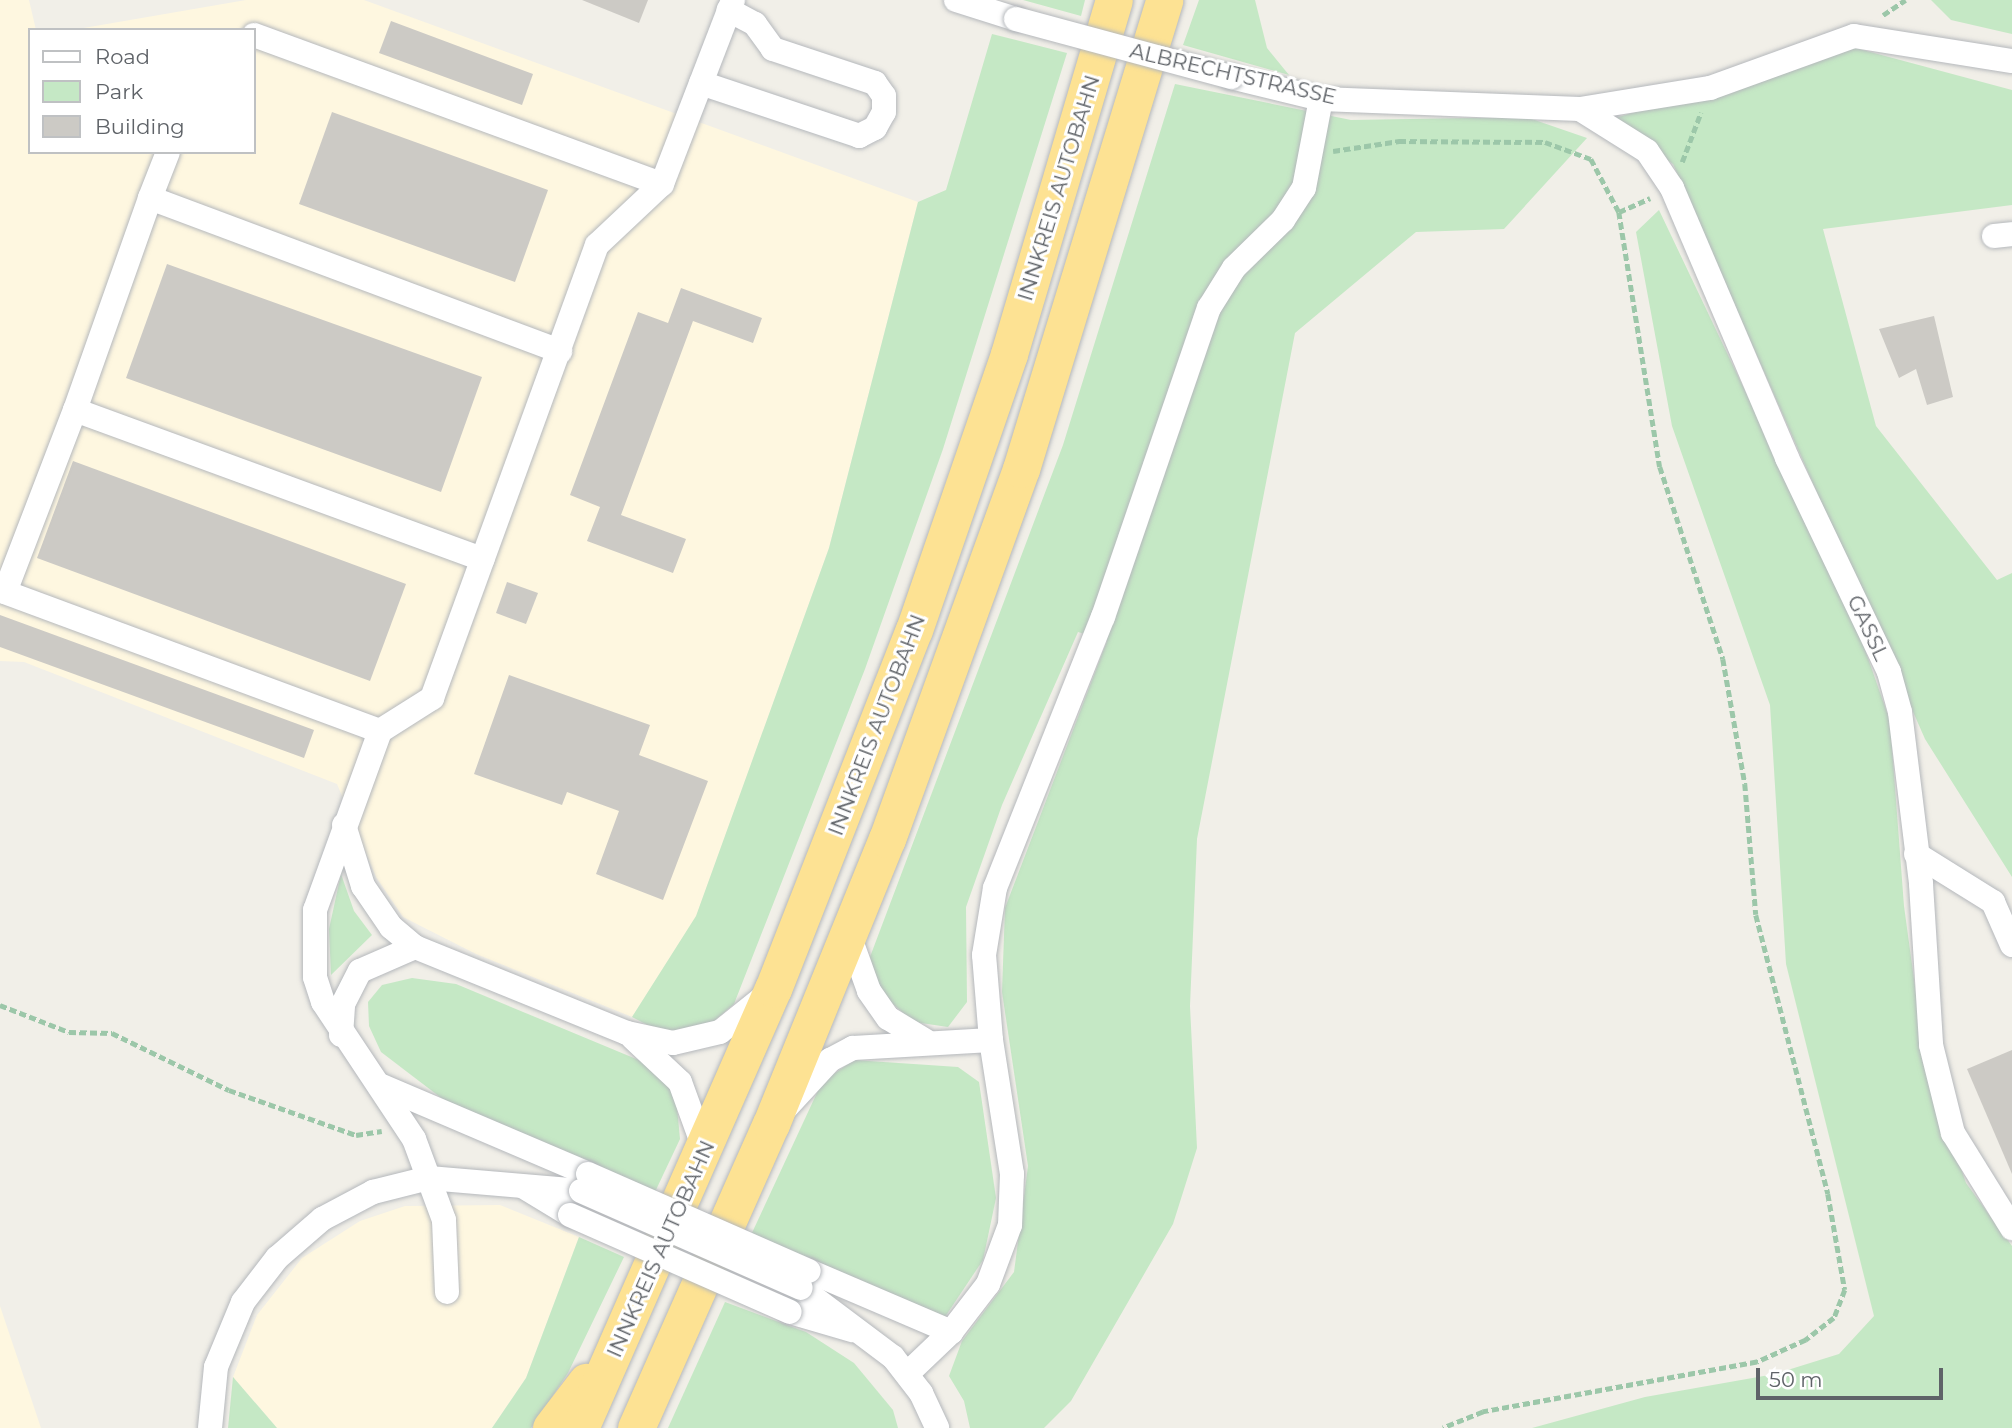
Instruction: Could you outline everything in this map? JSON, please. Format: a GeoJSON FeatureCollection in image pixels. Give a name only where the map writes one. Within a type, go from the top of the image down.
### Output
{"type":"FeatureCollection","features":[{"type":"Feature","properties":{"kind":"highway","name":"INNKREIS AUTOBAHN"},"geometry":{"type":"LineString","coordinates":[[580,1428],[705,1151],[774,989],[914,630],[1009,354],[1114,0]]}},
{"type":"Feature","properties":{"kind":"highway"},"geometry":{"type":"LineString","coordinates":[[636,1428],[771,1124],[849,935],[1021,469],[1160,17],[1176,0]]}},
{"type":"Feature","properties":{"kind":"highway"},"geometry":{"type":"LineString","coordinates":[[551,1428],[626,1328]]}},
{"type":"Feature","properties":{"kind":"street","name":"ALBRECHTSTRASSE"},"geometry":{"type":"LineString","coordinates":[[956,0],[1016,19],[1321,99],[1569,108],[1710,88],[1854,36],[2012,61]]}},
{"type":"Feature","properties":{"kind":"street"},"geometry":{"type":"LineString","coordinates":[[447,1292],[448,1242],[429,1178],[405,1122],[382,1086],[341,1036],[315,977],[312,942],[315,910],[380,731],[432,698],[597,245],[662,184],[731,5],[755,24],[774,49],[875,83],[884,96],[884,112],[875,128],[859,136],[701,83]]}},
{"type":"Feature","properties":{"kind":"street"},"geometry":{"type":"LineString","coordinates":[[256,36],[662,184]]}},
{"type":"Feature","properties":{"kind":"street"},"geometry":{"type":"LineString","coordinates":[[908,1373],[951,1332],[988,1284],[1010,1225],[1012,1174],[991,1040],[984,966],[995,888],[1102,617],[1209,308],[1234,268],[1283,220],[1304,188],[1315,152],[1321,99]]}},
{"type":"Feature","properties":{"kind":"street","name":"GASSL"},"geometry":{"type":"LineString","coordinates":[[1569,108],[1647,152],[1672,188],[1787,457],[1889,672],[1900,712],[1916,854],[1931,1045],[1953,1133],[2012,1228]]}},
{"type":"Feature","properties":{"kind":"street"},"geometry":{"type":"LineString","coordinates":[[167,154],[75,410],[5,592],[380,731]]}},
{"type":"Feature","properties":{"kind":"street"},"geometry":{"type":"LineString","coordinates":[[150,198],[560,351]]}},
{"type":"Feature","properties":{"kind":"street"},"geometry":{"type":"LineString","coordinates":[[75,410],[483,559]]}},
{"type":"Feature","properties":{"kind":"street"},"geometry":{"type":"LineString","coordinates":[[344,825],[363,886],[391,927],[415,947],[627,1033],[673,1042],[698,1041],[720,1032],[774,989]]}},
{"type":"Feature","properties":{"kind":"street"},"geometry":{"type":"LineString","coordinates":[[1916,854],[1993,902],[2006,915],[2012,945]]}},
{"type":"Feature","properties":{"kind":"street"},"geometry":{"type":"LineString","coordinates":[[849,935],[869,990],[888,1018],[927,1042]]}},
{"type":"Feature","properties":{"kind":"street"},"geometry":{"type":"LineString","coordinates":[[341,1036],[344,1004],[360,971],[415,947]]}},
{"type":"Feature","properties":{"kind":"street"},"geometry":{"type":"LineString","coordinates":[[627,1033],[664,1061],[680,1082],[705,1151]]}},
{"type":"Feature","properties":{"kind":"street"},"geometry":{"type":"LineString","coordinates":[[771,1124],[840,1053],[927,1042],[991,1040]]}},
{"type":"Feature","properties":{"kind":"street"},"geometry":{"type":"LineString","coordinates":[[382,1086],[585,1183],[805,1280],[951,1332]]}},
{"type":"Feature","properties":{"kind":"street"},"geometry":{"type":"LineString","coordinates":[[210,1428],[215,1377],[228,1331],[276,1258],[346,1205],[429,1178],[478,1178],[523,1187],[585,1183]]}},
{"type":"Feature","properties":{"kind":"street"},"geometry":{"type":"LineString","coordinates":[[523,1187],[570,1216],[790,1312],[852,1330]]}},
{"type":"Feature","properties":{"kind":"street"},"geometry":{"type":"LineString","coordinates":[[805,1280],[817,1296],[852,1330],[908,1373],[937,1428]]}},
{"type":"Feature","properties":{"kind":"path"},"geometry":{"type":"LineString","coordinates":[[1619,212],[1672,188],[1710,88]]}},
{"type":"Feature","properties":{"kind":"path"},"geometry":{"type":"LineString","coordinates":[[1315,152],[1399,141],[1545,142],[1591,159],[1619,212],[1660,467],[1723,659],[1745,784],[1756,915],[1828,1195],[1845,1290],[1833,1318],[1806,1340],[1758,1362],[1483,1412],[1443,1428]]}},
{"type":"Feature","properties":{"kind":"path"},"geometry":{"type":"LineString","coordinates":[[0,1005],[69,1032],[112,1033],[229,1090],[356,1135],[405,1122]]}},
{"type":"Feature","properties":{"kind":"shaded area"},"geometry":{"type":"Polygon","coordinates":[[[0,0],[29,0],[36,28],[28,28],[28,154],[256,154],[256,28],[84,28],[246,0],[364,0],[918,202],[829,548],[696,917],[632,1017],[476,954],[403,917],[376,877],[337,784],[24,662],[0,661],[0,0]]]}},
{"type":"Feature","properties":{"kind":"shaded area"},"geometry":{"type":"Polygon","coordinates":[[[500,1205],[579,1237],[526,1378],[492,1428],[277,1428],[233,1377],[257,1315],[302,1258],[360,1221],[405,1206],[500,1205]]]}},
{"type":"Feature","properties":{"kind":"shaded area"},"geometry":{"type":"Polygon","coordinates":[[[0,1306],[41,1428],[0,1428],[0,1306]]]}},
{"type":"Feature","properties":{"kind":"green space"},"geometry":{"type":"Polygon","coordinates":[[[1023,0],[1085,0],[1081,16],[1023,0]]]}},
{"type":"Feature","properties":{"kind":"green space"},"geometry":{"type":"Polygon","coordinates":[[[1199,0],[1255,0],[1267,48],[1289,75],[1183,45],[1199,0]]]}},
{"type":"Feature","properties":{"kind":"green space"},"geometry":{"type":"Polygon","coordinates":[[[1931,0],[2012,0],[2012,34],[1951,20],[1931,0]]]}},
{"type":"Feature","properties":{"kind":"green space"},"geometry":{"type":"Polygon","coordinates":[[[992,34],[1067,53],[943,449],[865,669],[734,1004],[706,1028],[667,1035],[632,1017],[696,916],[829,548],[918,202],[946,190],[992,34]]]}},
{"type":"Feature","properties":{"kind":"green space"},"geometry":{"type":"Polygon","coordinates":[[[1848,46],[2012,90],[2012,205],[1823,229],[1876,426],[1997,580],[2012,573],[2012,877],[1925,739],[1673,164],[1609,120],[1848,46]]]}},
{"type":"Feature","properties":{"kind":"green space"},"geometry":{"type":"Polygon","coordinates":[[[1175,84],[1351,120],[1526,117],[1587,138],[1504,229],[1416,232],[1295,333],[1197,839],[1190,1006],[1197,1148],[1173,1224],[1071,1401],[1044,1428],[970,1428],[964,1401],[949,1376],[962,1341],[1014,1272],[1028,1166],[1002,992],[1005,908],[1107,641],[1078,632],[1002,805],[966,907],[967,1002],[948,1027],[914,1022],[880,993],[870,957],[1063,445],[1175,84]]]}},
{"type":"Feature","properties":{"kind":"green space"},"geometry":{"type":"Polygon","coordinates":[[[1659,210],[1856,624],[1890,721],[1904,906],[1926,1067],[1966,1183],[2012,1246],[2012,1428],[1532,1428],[1645,1397],[1775,1374],[1839,1354],[1874,1316],[1786,964],[1770,705],[1672,426],[1636,232],[1659,210]]]}},
{"type":"Feature","properties":{"kind":"green space"},"geometry":{"type":"Polygon","coordinates":[[[341,874],[354,911],[372,935],[331,975],[329,929],[341,874]]]}},
{"type":"Feature","properties":{"kind":"green space"},"geometry":{"type":"Polygon","coordinates":[[[412,978],[456,984],[653,1066],[676,1097],[680,1139],[655,1192],[457,1110],[381,1052],[369,1026],[368,1002],[382,985],[412,978]]]}},
{"type":"Feature","properties":{"kind":"green space"},"geometry":{"type":"Polygon","coordinates":[[[854,1060],[958,1067],[979,1082],[996,1198],[983,1260],[945,1317],[751,1235],[822,1082],[854,1060]]]}},
{"type":"Feature","properties":{"kind":"green space"},"geometry":{"type":"Polygon","coordinates":[[[579,1237],[624,1257],[568,1373],[531,1428],[492,1428],[526,1378],[579,1237]]]}},
{"type":"Feature","properties":{"kind":"green space"},"geometry":{"type":"Polygon","coordinates":[[[725,1302],[806,1332],[854,1363],[893,1410],[898,1428],[668,1428],[725,1302]]]}},
{"type":"Feature","properties":{"kind":"green space"},"geometry":{"type":"Polygon","coordinates":[[[233,1377],[277,1428],[228,1428],[233,1377]]]}},
{"type":"Feature","properties":{"kind":"building"},"geometry":{"type":"Polygon","coordinates":[[[582,0],[648,0],[639,23],[582,0]]]}},
{"type":"Feature","properties":{"kind":"building"},"geometry":{"type":"Polygon","coordinates":[[[391,21],[533,74],[522,105],[379,53],[391,21]]]}},
{"type":"Feature","properties":{"kind":"building"},"geometry":{"type":"Polygon","coordinates":[[[332,112],[548,190],[515,282],[299,204],[332,112]]]}},
{"type":"Feature","properties":{"kind":"building"},"geometry":{"type":"Polygon","coordinates":[[[167,264],[482,377],[441,492],[126,378],[167,264]]]}},
{"type":"Feature","properties":{"kind":"building"},"geometry":{"type":"Polygon","coordinates":[[[681,288],[762,318],[753,343],[693,321],[621,515],[686,539],[673,573],[587,541],[600,507],[570,495],[638,312],[668,323],[681,288]]]}},
{"type":"Feature","properties":{"kind":"building"},"geometry":{"type":"Polygon","coordinates":[[[1934,316],[1953,397],[1927,405],[1916,369],[1899,378],[1879,329],[1934,316]]]}},
{"type":"Feature","properties":{"kind":"building"},"geometry":{"type":"Polygon","coordinates":[[[73,461],[406,584],[370,681],[37,558],[73,461]]]}},
{"type":"Feature","properties":{"kind":"building"},"geometry":{"type":"Polygon","coordinates":[[[507,582],[538,593],[526,624],[496,613],[507,582]]]}},
{"type":"Feature","properties":{"kind":"building"},"geometry":{"type":"Polygon","coordinates":[[[0,615],[314,730],[304,758],[0,647],[0,615]]]}},
{"type":"Feature","properties":{"kind":"building"},"geometry":{"type":"Polygon","coordinates":[[[509,675],[650,725],[639,755],[708,781],[663,900],[596,874],[619,811],[567,792],[562,805],[474,774],[509,675]]]}},
{"type":"Feature","properties":{"kind":"building"},"geometry":{"type":"Polygon","coordinates":[[[2012,1050],[2012,1174],[1967,1069],[2012,1050]]]}}]}
